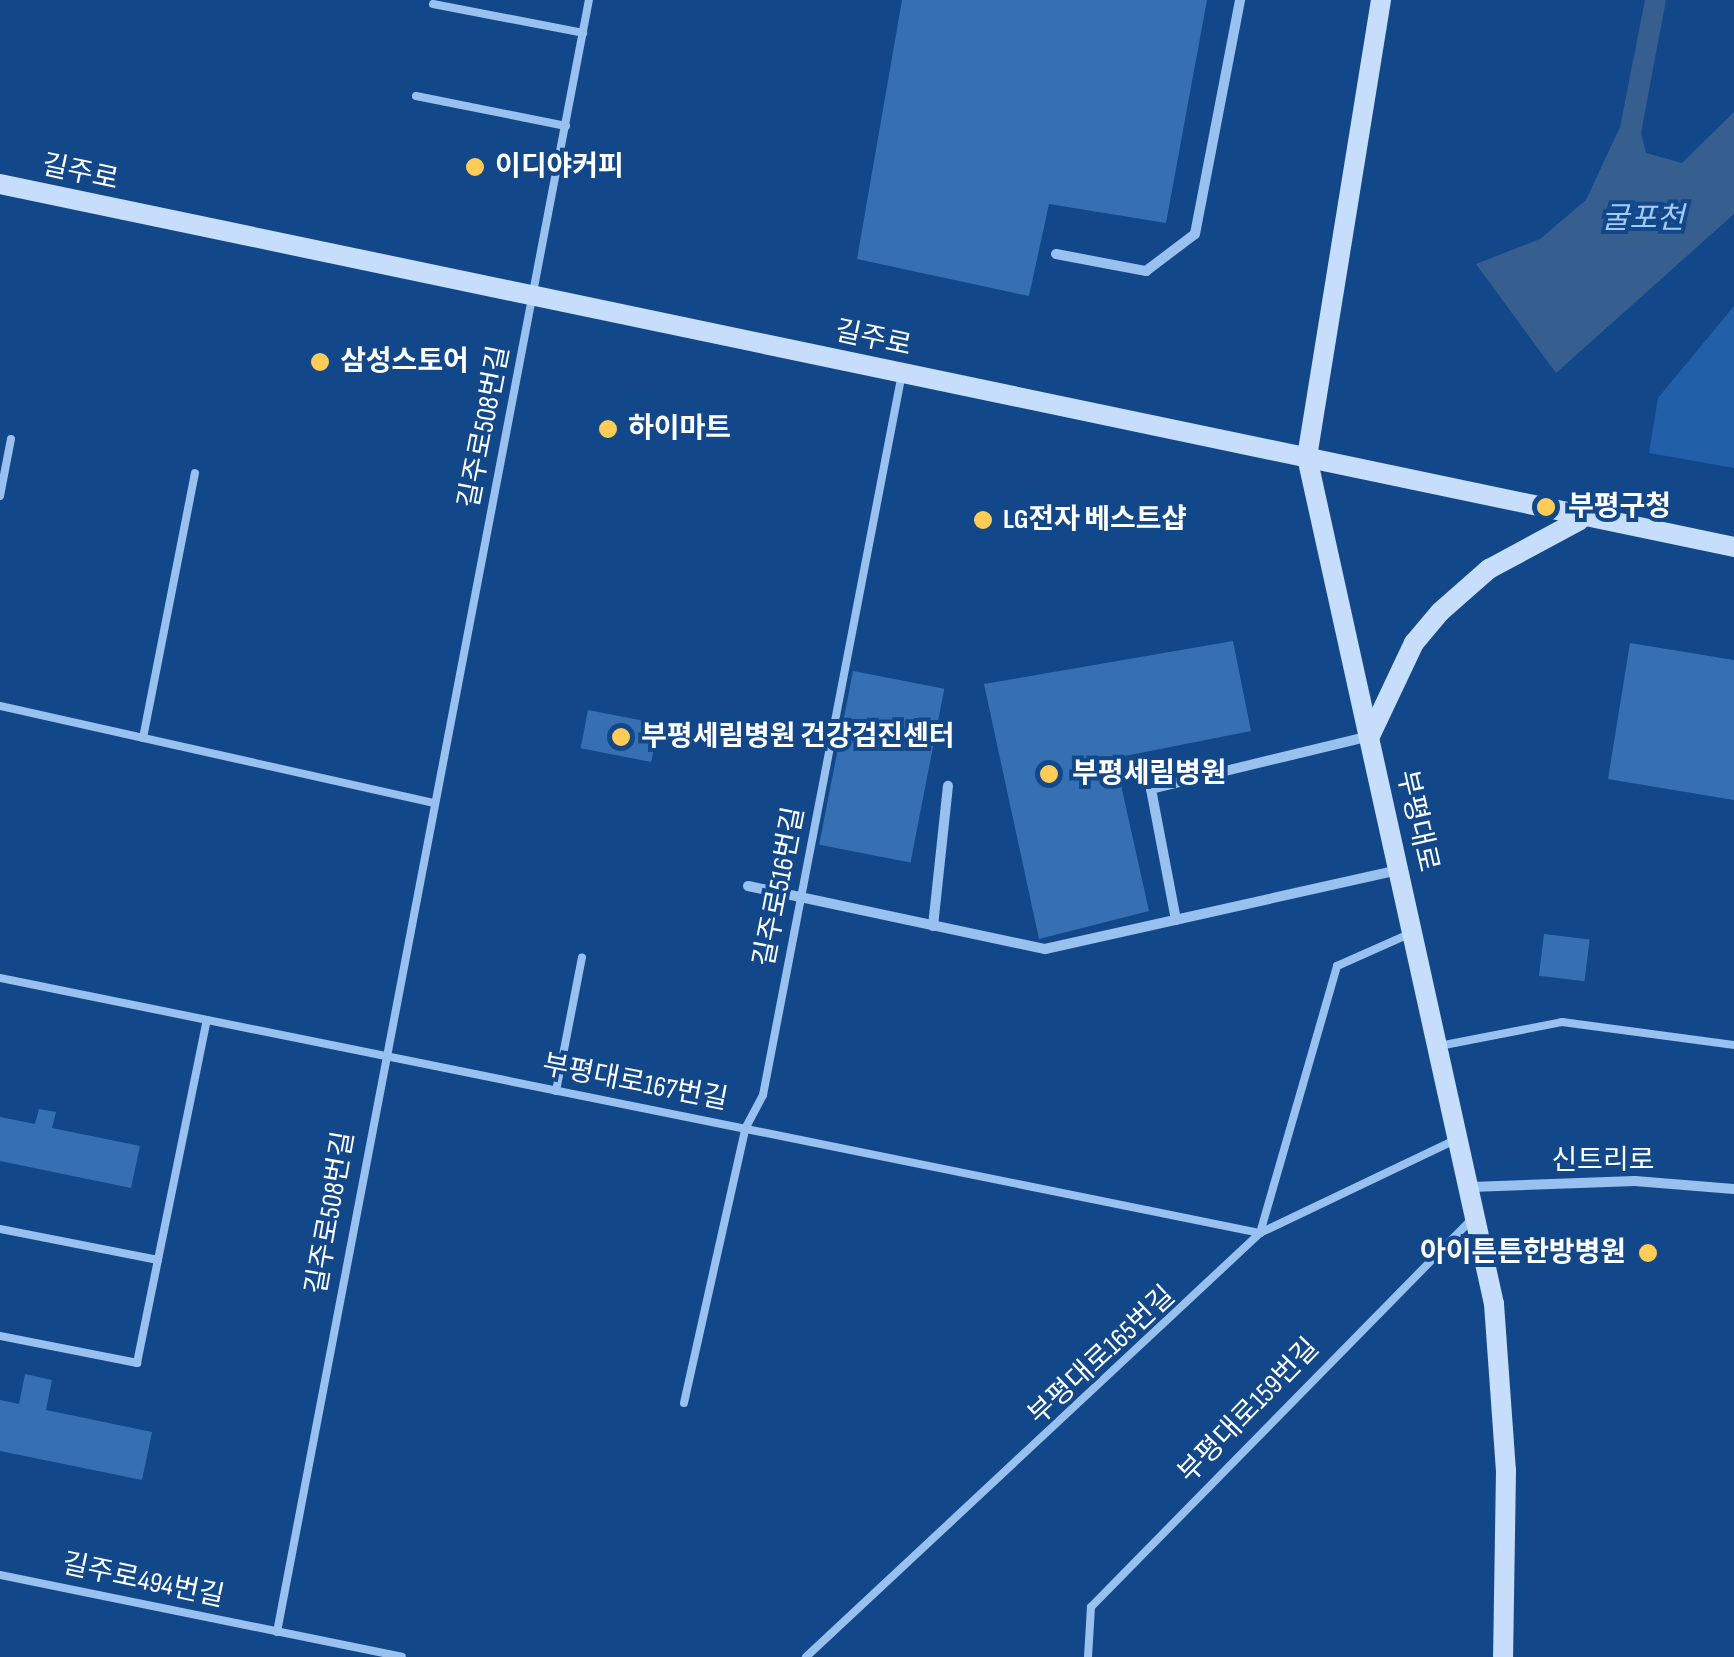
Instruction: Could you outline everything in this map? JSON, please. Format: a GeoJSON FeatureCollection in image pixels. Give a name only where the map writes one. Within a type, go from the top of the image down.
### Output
{"type":"FeatureCollection","features":[{"type":"Feature","properties":{"kind":"main road","name":"부평대로"},"geometry":{"type":"LineString","coordinates":[[1382,0],[1307,457],[1477,1215],[1504,1412],[1503,1657]]}},
{"type":"Feature","properties":{"kind":"main road","name":"길주로"},"geometry":{"type":"LineString","coordinates":[[0,184],[1307,457],[1580,520],[1734,548]]}},
{"type":"Feature","properties":{"kind":"main road"},"geometry":{"type":"LineString","coordinates":[[1370,736],[1414,643],[1440,612],[1489,569],[1580,520]]}},
{"type":"Feature","properties":{"kind":"street"},"geometry":{"type":"LineString","coordinates":[[1056,254],[1146,272],[1195,234],[1240,0]]}},
{"type":"Feature","properties":{"kind":"street"},"geometry":{"type":"LineString","coordinates":[[1176,920],[1151,789],[1370,736]]}},
{"type":"Feature","properties":{"kind":"street"},"geometry":{"type":"LineString","coordinates":[[932,926],[948,786]]}},
{"type":"Feature","properties":{"kind":"street"},"geometry":{"type":"LineString","coordinates":[[748,886],[1044,949],[1400,870]]}},
{"type":"Feature","properties":{"kind":"street","name":"신트리로"},"geometry":{"type":"LineString","coordinates":[[1471,1187],[1635,1180],[1734,1189]]}},
{"type":"Feature","properties":{"kind":"lane","name":"길주로508번길"},"geometry":{"type":"LineString","coordinates":[[277,1632],[382,1055],[534,296],[589,0]]}},
{"type":"Feature","properties":{"kind":"lane"},"geometry":{"type":"LineString","coordinates":[[433,4],[583,33]]}},
{"type":"Feature","properties":{"kind":"lane"},"geometry":{"type":"LineString","coordinates":[[416,96],[566,126]]}},
{"type":"Feature","properties":{"kind":"lane","name":"길주로516번길"},"geometry":{"type":"LineString","coordinates":[[684,1403],[744,1128],[763,1095],[902,373]]}},
{"type":"Feature","properties":{"kind":"lane"},"geometry":{"type":"LineString","coordinates":[[0,496],[11,438]]}},
{"type":"Feature","properties":{"kind":"lane"},"geometry":{"type":"LineString","coordinates":[[143,738],[195,473]]}},
{"type":"Feature","properties":{"kind":"lane"},"geometry":{"type":"LineString","coordinates":[[0,706],[433,803]]}},
{"type":"Feature","properties":{"kind":"lane"},"geometry":{"type":"LineString","coordinates":[[1260,1233],[1337,966],[1414,932]]}},
{"type":"Feature","properties":{"kind":"lane"},"geometry":{"type":"LineString","coordinates":[[556,1090],[582,958]]}},
{"type":"Feature","properties":{"kind":"lane","name":"부평대로167번길"},"geometry":{"type":"LineString","coordinates":[[0,978],[1260,1233]]}},
{"type":"Feature","properties":{"kind":"lane"},"geometry":{"type":"LineString","coordinates":[[0,1336],[136,1363],[208,1020]]}},
{"type":"Feature","properties":{"kind":"lane"},"geometry":{"type":"LineString","coordinates":[[1440,1046],[1562,1022],[1734,1045]]}},
{"type":"Feature","properties":{"kind":"lane","name":"부평대로165번길"},"geometry":{"type":"LineString","coordinates":[[806,1657],[1260,1233],[1460,1138]]}},
{"type":"Feature","properties":{"kind":"lane","name":"부평대로159번길"},"geometry":{"type":"LineString","coordinates":[[1088,1657],[1091,1607],[1477,1215]]}},
{"type":"Feature","properties":{"kind":"lane"},"geometry":{"type":"LineString","coordinates":[[0,1229],[158,1260]]}},
{"type":"Feature","properties":{"kind":"lane","name":"길주로494번길"},"geometry":{"type":"LineString","coordinates":[[0,1575],[277,1632]]}},
{"type":"Feature","properties":{"kind":"lane"},"geometry":{"type":"LineString","coordinates":[[277,1632],[402,1657]]}},
{"type":"Feature","properties":{"kind":"shaded area"},"geometry":{"type":"Polygon","coordinates":[[[1734,306],[1734,468],[1649,453],[1658,398],[1734,306]]]}},
{"type":"Feature","properties":{"kind":"water","name":"굴포천"},"geometry":{"type":"Polygon","coordinates":[[[1645,0],[1666,0],[1641,133],[1646,153],[1682,163],[1734,112],[1734,214],[1556,373],[1476,264],[1540,239],[1586,200],[1620,127],[1645,0]]]}},
{"type":"Feature","properties":{"kind":"building"},"geometry":{"type":"Polygon","coordinates":[[[902,0],[1207,0],[1166,223],[1049,204],[1029,296],[857,259],[902,0]]]}},
{"type":"Feature","properties":{"kind":"building","name":"부평세림병원"},"geometry":{"type":"Polygon","coordinates":[[[1233,641],[1251,731],[1115,758],[1149,911],[1039,939],[984,684],[1233,641]]]}},
{"type":"Feature","properties":{"kind":"building"},"geometry":{"type":"Polygon","coordinates":[[[1630,643],[1734,660],[1734,800],[1608,779],[1630,643]]]}},
{"type":"Feature","properties":{"kind":"building"},"geometry":{"type":"Polygon","coordinates":[[[853,671],[944,689],[911,862],[819,845],[853,671]]]}},
{"type":"Feature","properties":{"kind":"building","name":"부평세림병원 건강검진센터"},"geometry":{"type":"Polygon","coordinates":[[[588,710],[659,724],[651,762],[581,748],[588,710]]]}},
{"type":"Feature","properties":{"kind":"building"},"geometry":{"type":"Polygon","coordinates":[[[1544,934],[1590,940],[1585,981],[1539,976],[1544,934]]]}},
{"type":"Feature","properties":{"kind":"building"},"geometry":{"type":"Polygon","coordinates":[[[39,1109],[56,1112],[52,1128],[140,1146],[131,1188],[0,1161],[0,1117],[35,1124],[39,1109]]]}},
{"type":"Feature","properties":{"kind":"building"},"geometry":{"type":"Polygon","coordinates":[[[25,1374],[52,1380],[46,1410],[152,1432],[142,1480],[0,1451],[0,1400],[19,1404],[25,1374]]]}},
{"type":"Feature","properties":{"kind":"place","name":"이디야커피"},"geometry":{"type":"Point","coordinates":[475,167]}},
{"type":"Feature","properties":{"kind":"place","name":"삼성스토어"},"geometry":{"type":"Point","coordinates":[320,362]}},
{"type":"Feature","properties":{"kind":"place","name":"하이마트"},"geometry":{"type":"Point","coordinates":[608,429]}},
{"type":"Feature","properties":{"kind":"place","name":"부평구청"},"geometry":{"type":"Point","coordinates":[1546,507]}},
{"type":"Feature","properties":{"kind":"place","name":"LG전자 베스트샵"},"geometry":{"type":"Point","coordinates":[983,520]}},
{"type":"Feature","properties":{"kind":"place","name":"부평세림병원 건강검진센터"},"geometry":{"type":"Point","coordinates":[621,737]}},
{"type":"Feature","properties":{"kind":"place","name":"부평세림병원"},"geometry":{"type":"Point","coordinates":[1049,774]}},
{"type":"Feature","properties":{"kind":"place","name":"아이튼튼한방병원"},"geometry":{"type":"Point","coordinates":[1648,1253]}}]}
